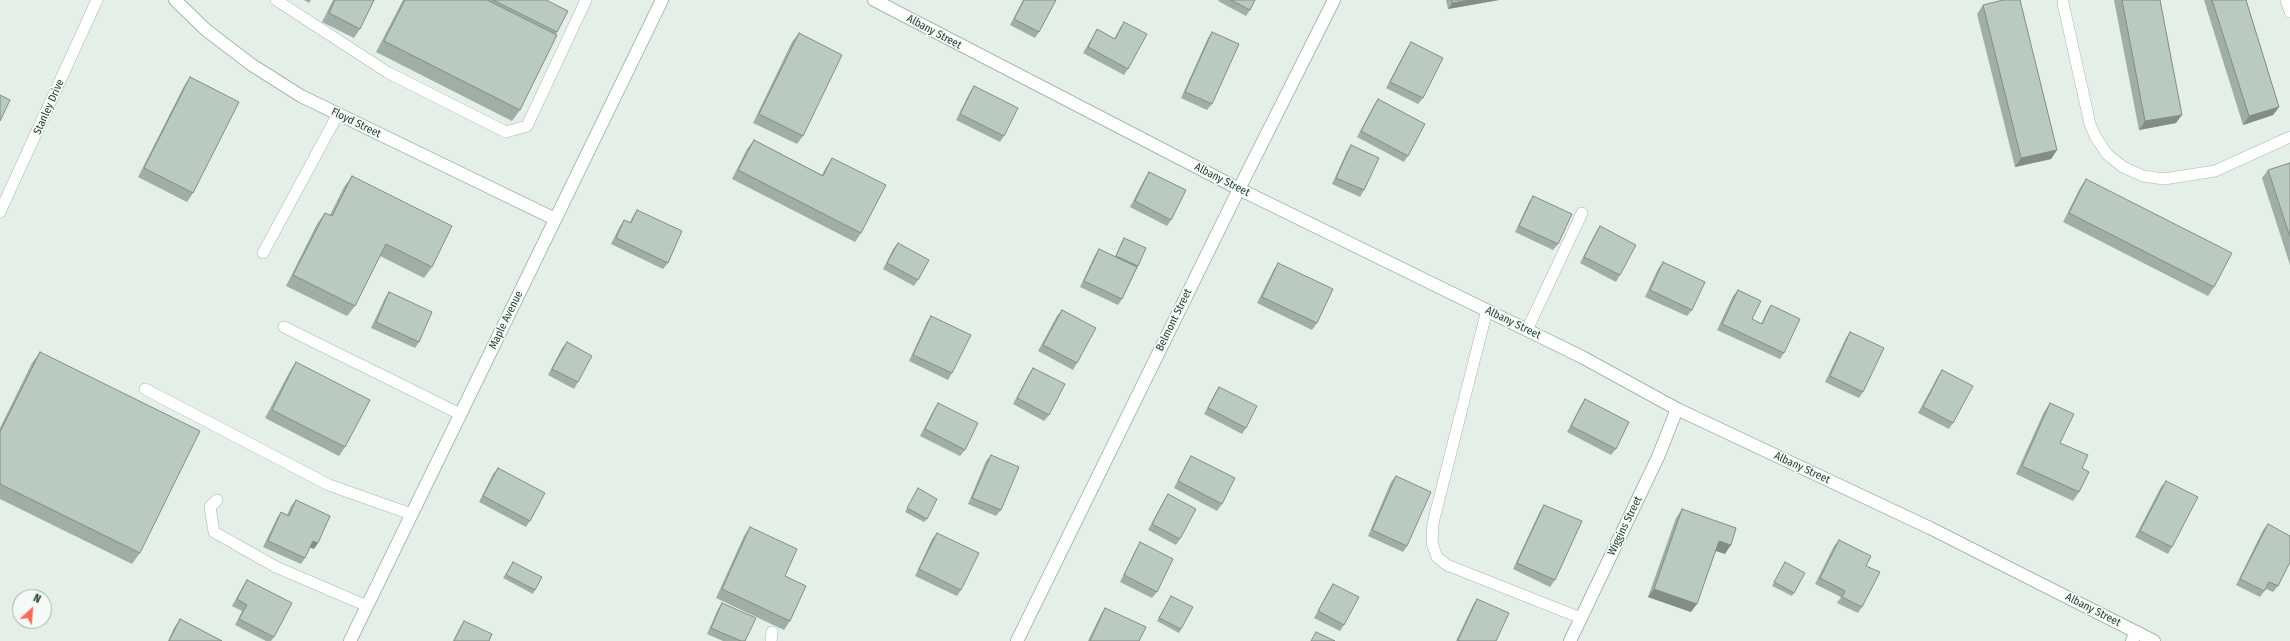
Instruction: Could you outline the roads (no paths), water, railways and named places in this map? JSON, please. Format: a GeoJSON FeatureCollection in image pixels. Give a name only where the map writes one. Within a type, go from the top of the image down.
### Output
{"type":"FeatureCollection","features":[{"type":"Feature","properties":{"kind":"street","name":"Floyd Street"},"geometry":{"type":"LineString","coordinates":[[175,0],[206,30],[252,65],[301,96],[555,219]]}},
{"type":"Feature","properties":{"kind":"street","name":"Maple Avenue"},"geometry":{"type":"LineString","coordinates":[[350,641],[662,0]]}},
{"type":"Feature","properties":{"kind":"street","name":"Albany Street"},"geometry":{"type":"LineString","coordinates":[[874,0],[1239,188],[1582,357],[1677,409],[1930,528],[2134,637],[2154,641]]}},
{"type":"Feature","properties":{"kind":"street","name":"Belmont Street"},"geometry":{"type":"LineString","coordinates":[[1017,641],[1239,188],[1334,0]]}},
{"type":"Feature","properties":{"kind":"street","name":"Wiggins Street"},"geometry":{"type":"LineString","coordinates":[[1570,641],[1658,457],[1677,409]]}},
{"type":"Feature","properties":{"kind":"lane","name":"Stanley Drive"},"geometry":{"type":"LineString","coordinates":[[0,212],[97,0]]}},
{"type":"Feature","properties":{"kind":"lane"},"geometry":{"type":"LineString","coordinates":[[276,0],[387,72],[506,132],[527,126],[586,0]]}},
{"type":"Feature","properties":{"kind":"lane"},"geometry":{"type":"LineString","coordinates":[[2286,0],[2290,12]]}},
{"type":"Feature","properties":{"kind":"lane"},"geometry":{"type":"LineString","coordinates":[[2063,3],[2090,124],[2095,136],[2107,154],[2123,167],[2142,176],[2164,179],[2215,171],[2290,137]]}},
{"type":"Feature","properties":{"kind":"lane"},"geometry":{"type":"LineString","coordinates":[[263,254],[338,114]]}},
{"type":"Feature","properties":{"kind":"lane"},"geometry":{"type":"LineString","coordinates":[[1527,330],[1582,213]]}},
{"type":"Feature","properties":{"kind":"lane"},"geometry":{"type":"LineString","coordinates":[[1487,310],[1433,523],[1432,543],[1437,557],[1447,565],[1581,618]]}},
{"type":"Feature","properties":{"kind":"lane"},"geometry":{"type":"LineString","coordinates":[[284,327],[460,414]]}},
{"type":"Feature","properties":{"kind":"lane"},"geometry":{"type":"LineString","coordinates":[[145,389],[329,485],[411,514]]}},
{"type":"Feature","properties":{"kind":"lane"},"geometry":{"type":"LineString","coordinates":[[216,500],[210,508],[214,532],[276,567],[367,606]]}}]}
